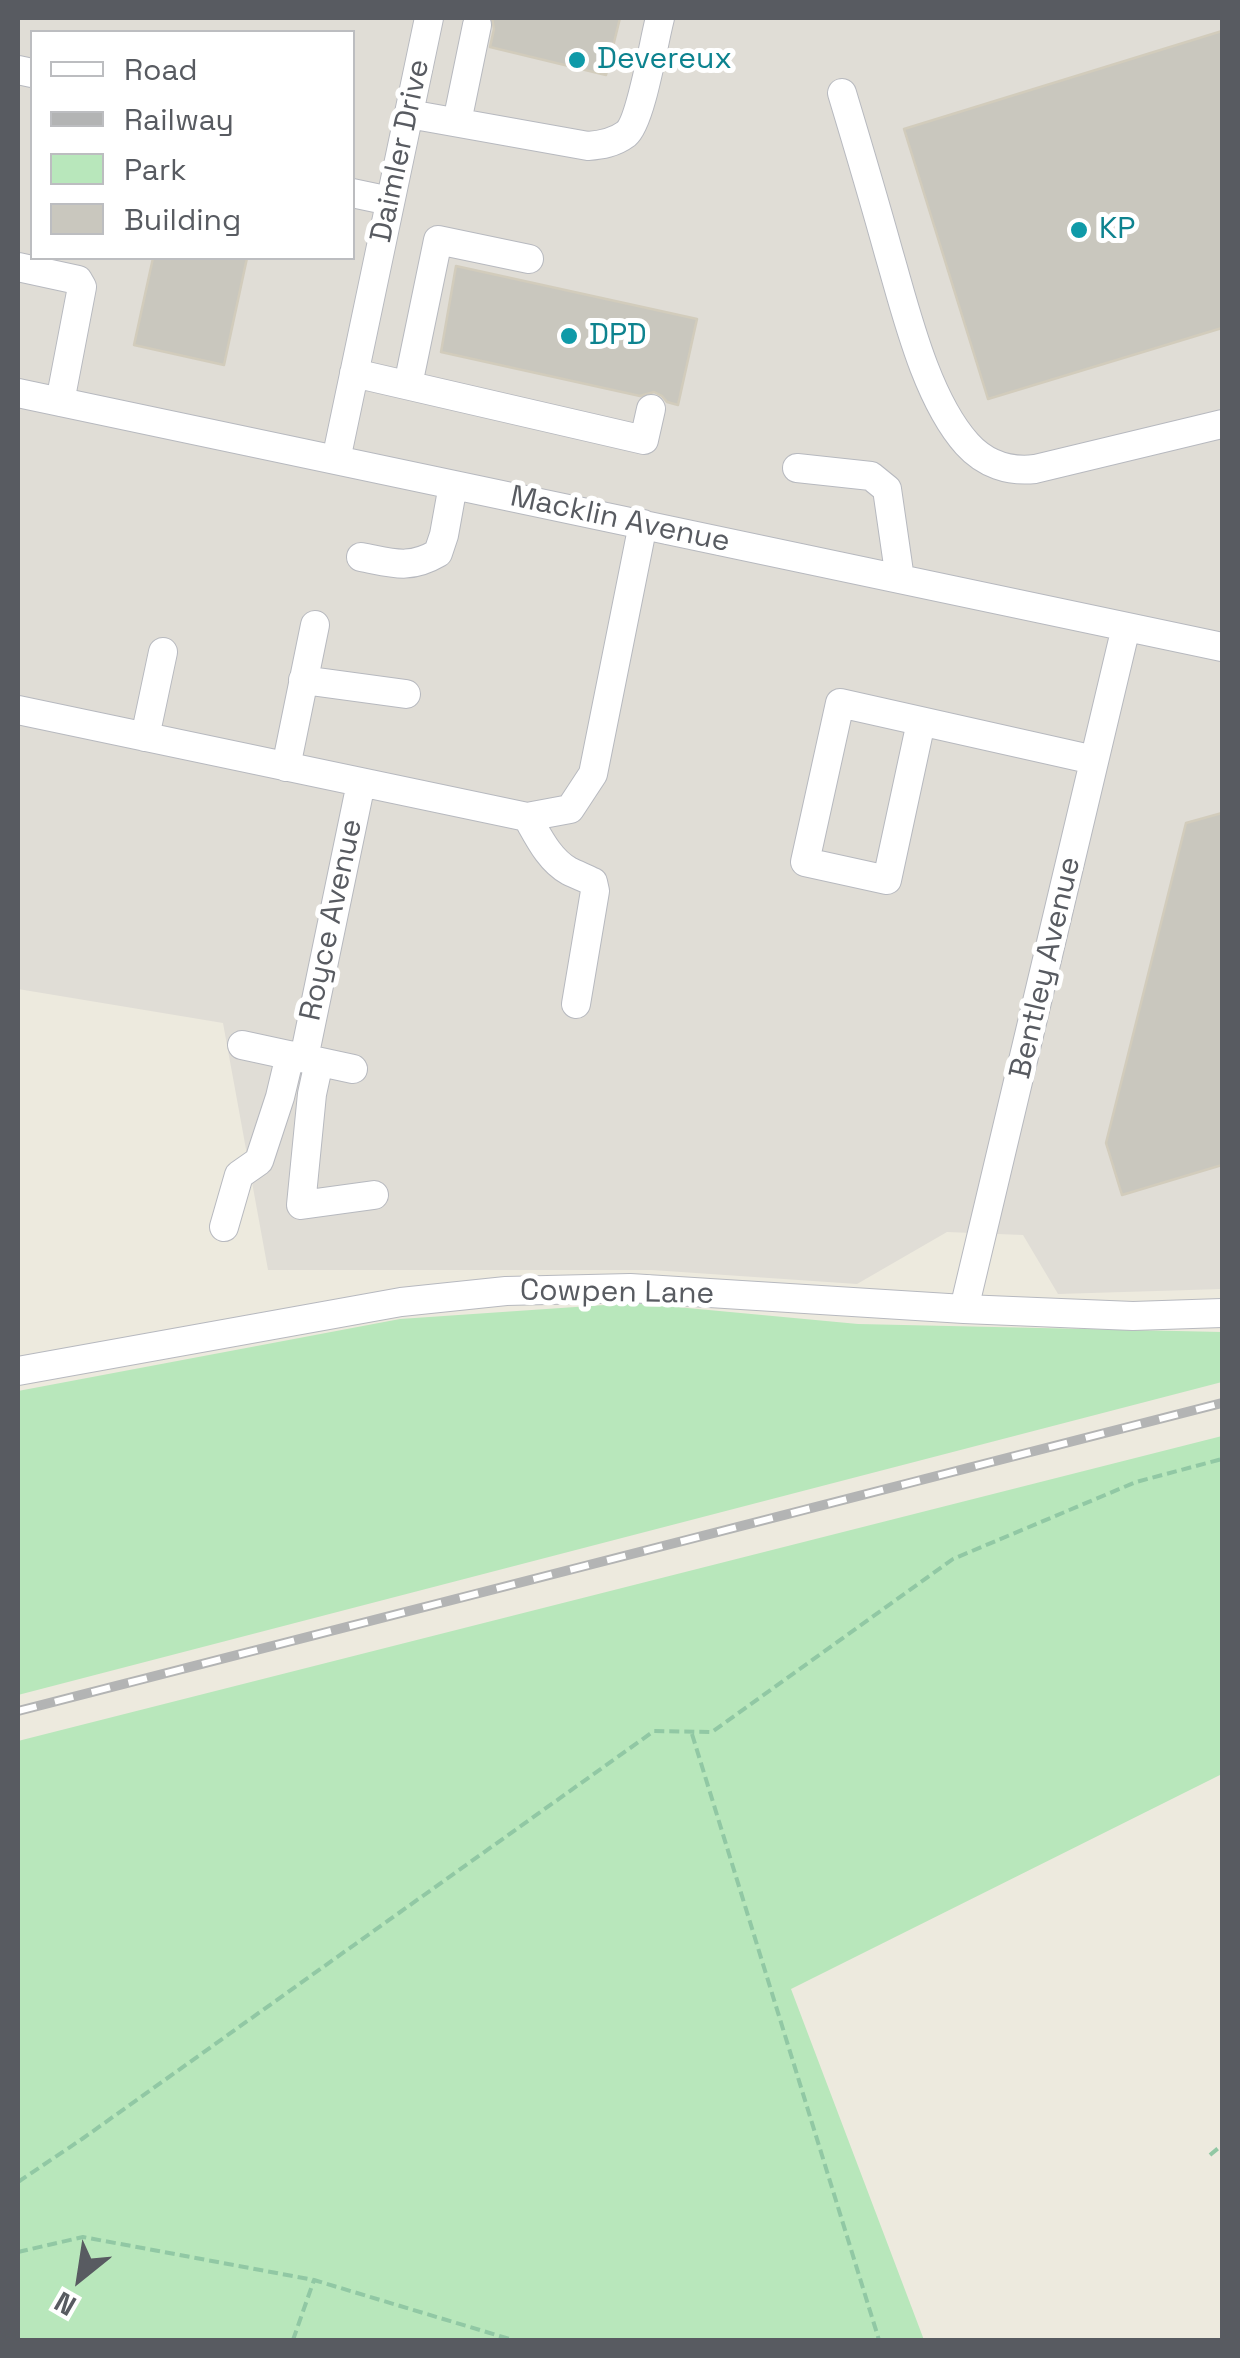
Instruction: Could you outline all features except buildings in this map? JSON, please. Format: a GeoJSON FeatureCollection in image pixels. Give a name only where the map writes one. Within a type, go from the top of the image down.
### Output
{"type":"FeatureCollection","features":[{"type":"Feature","properties":{"kind":"street","name":"Daimler Drive"},"geometry":{"type":"LineString","coordinates":[[336,460],[430,18]]}},
{"type":"Feature","properties":{"kind":"street"},"geometry":{"type":"LineString","coordinates":[[409,114],[588,146],[608,144],[629,132],[660,18]]}},
{"type":"Feature","properties":{"kind":"street"},"geometry":{"type":"LineString","coordinates":[[457,122],[477,25]]}},
{"type":"Feature","properties":{"kind":"street"},"geometry":{"type":"LineString","coordinates":[[842,93],[934,391],[968,446],[992,464],[1015,471],[1222,424]]}},
{"type":"Feature","properties":{"kind":"street"},"geometry":{"type":"LineString","coordinates":[[355,194],[390,202]]}},
{"type":"Feature","properties":{"kind":"street"},"geometry":{"type":"LineString","coordinates":[[408,386],[438,240],[529,259]]}},
{"type":"Feature","properties":{"kind":"street"},"geometry":{"type":"LineString","coordinates":[[18,267],[78,280],[82,286],[60,402]]}},
{"type":"Feature","properties":{"kind":"street"},"geometry":{"type":"LineString","coordinates":[[354,373],[644,440],[652,410]]}},
{"type":"Feature","properties":{"kind":"street","name":"Macklin Avenue"},"geometry":{"type":"LineString","coordinates":[[18,393],[1222,647]]}},
{"type":"Feature","properties":{"kind":"street"},"geometry":{"type":"LineString","coordinates":[[797,468],[872,476],[887,489],[900,579]]}},
{"type":"Feature","properties":{"kind":"street"},"geometry":{"type":"LineString","coordinates":[[362,557],[406,566],[438,554],[452,484]]}},
{"type":"Feature","properties":{"kind":"street","name":"Royce Avenue"},"geometry":{"type":"LineString","coordinates":[[18,710],[527,818],[570,809],[593,774],[644,524]]}},
{"type":"Feature","properties":{"kind":"street"},"geometry":{"type":"LineString","coordinates":[[286,767],[315,624]]}},
{"type":"Feature","properties":{"kind":"street","name":"Bentley Avenue"},"geometry":{"type":"LineString","coordinates":[[964,1309],[1126,627]]}},
{"type":"Feature","properties":{"kind":"street"},"geometry":{"type":"LineString","coordinates":[[146,737],[164,652]]}},
{"type":"Feature","properties":{"kind":"street"},"geometry":{"type":"LineString","coordinates":[[304,680],[406,694]]}},
{"type":"Feature","properties":{"kind":"street"},"geometry":{"type":"LineString","coordinates":[[921,722],[887,880],[805,862],[840,703],[1094,760]]}},
{"type":"Feature","properties":{"kind":"street","name":"Royce Avenue"},"geometry":{"type":"LineString","coordinates":[[304,1058],[361,783]]}},
{"type":"Feature","properties":{"kind":"street"},"geometry":{"type":"LineString","coordinates":[[527,818],[557,862],[593,882],[595,891],[576,1004]]}},
{"type":"Feature","properties":{"kind":"street","name":"Royce Avenue"},"geometry":{"type":"LineString","coordinates":[[242,1044],[353,1069]]}},
{"type":"Feature","properties":{"kind":"street"},"geometry":{"type":"LineString","coordinates":[[304,1058],[310,1108],[301,1205],[374,1194]]}},
{"type":"Feature","properties":{"kind":"street"},"geometry":{"type":"LineString","coordinates":[[224,1228],[239,1175],[259,1161],[280,1097],[304,1058]]}},
{"type":"Feature","properties":{"kind":"street","name":"Cowpen Lane"},"geometry":{"type":"LineString","coordinates":[[18,1371],[401,1302],[506,1291],[630,1288],[964,1309],[1133,1316],[1222,1313]]}},
{"type":"Feature","properties":{"kind":"path"},"geometry":{"type":"LineString","coordinates":[[18,2182],[654,1731],[712,1732],[953,1559],[1136,1482],[1222,1459]]}},
{"type":"Feature","properties":{"kind":"path"},"geometry":{"type":"LineString","coordinates":[[692,1732],[880,2340]]}},
{"type":"Feature","properties":{"kind":"path"},"geometry":{"type":"LineString","coordinates":[[1210,2155],[1222,2146]]}},
{"type":"Feature","properties":{"kind":"path"},"geometry":{"type":"LineString","coordinates":[[18,2252],[83,2237],[314,2280],[513,2340]]}},
{"type":"Feature","properties":{"kind":"path"},"geometry":{"type":"LineString","coordinates":[[293,2340],[314,2280]]}},
{"type":"Feature","properties":{"kind":"shaded area"},"geometry":{"type":"Polygon","coordinates":[[[18,18],[1222,18],[1222,1289],[1058,1294],[1023,1235],[947,1232],[857,1284],[652,1270],[268,1270],[223,1023],[18,989],[18,18]]]}},
{"type":"Feature","properties":{"kind":"green space"},"geometry":{"type":"Polygon","coordinates":[[[634,1303],[858,1324],[1222,1332],[1222,1382],[18,1695],[18,1391],[400,1319],[634,1303]]]}},
{"type":"Feature","properties":{"kind":"green space"},"geometry":{"type":"Polygon","coordinates":[[[1222,1436],[1222,1774],[791,1989],[924,2340],[18,2340],[18,1741],[1222,1436]]]}},
{"type":"Feature","properties":{"kind":"railway"},"geometry":{"type":"LineString","coordinates":[[18,1711],[1222,1403]]}},
{"type":"Feature","properties":{"kind":"place","name":"Devereux"},"geometry":{"type":"Point","coordinates":[577,60]}},
{"type":"Feature","properties":{"kind":"place","name":"KP"},"geometry":{"type":"Point","coordinates":[1079,230]}},
{"type":"Feature","properties":{"kind":"place","name":"DPD"},"geometry":{"type":"Point","coordinates":[569,336]}}]}
